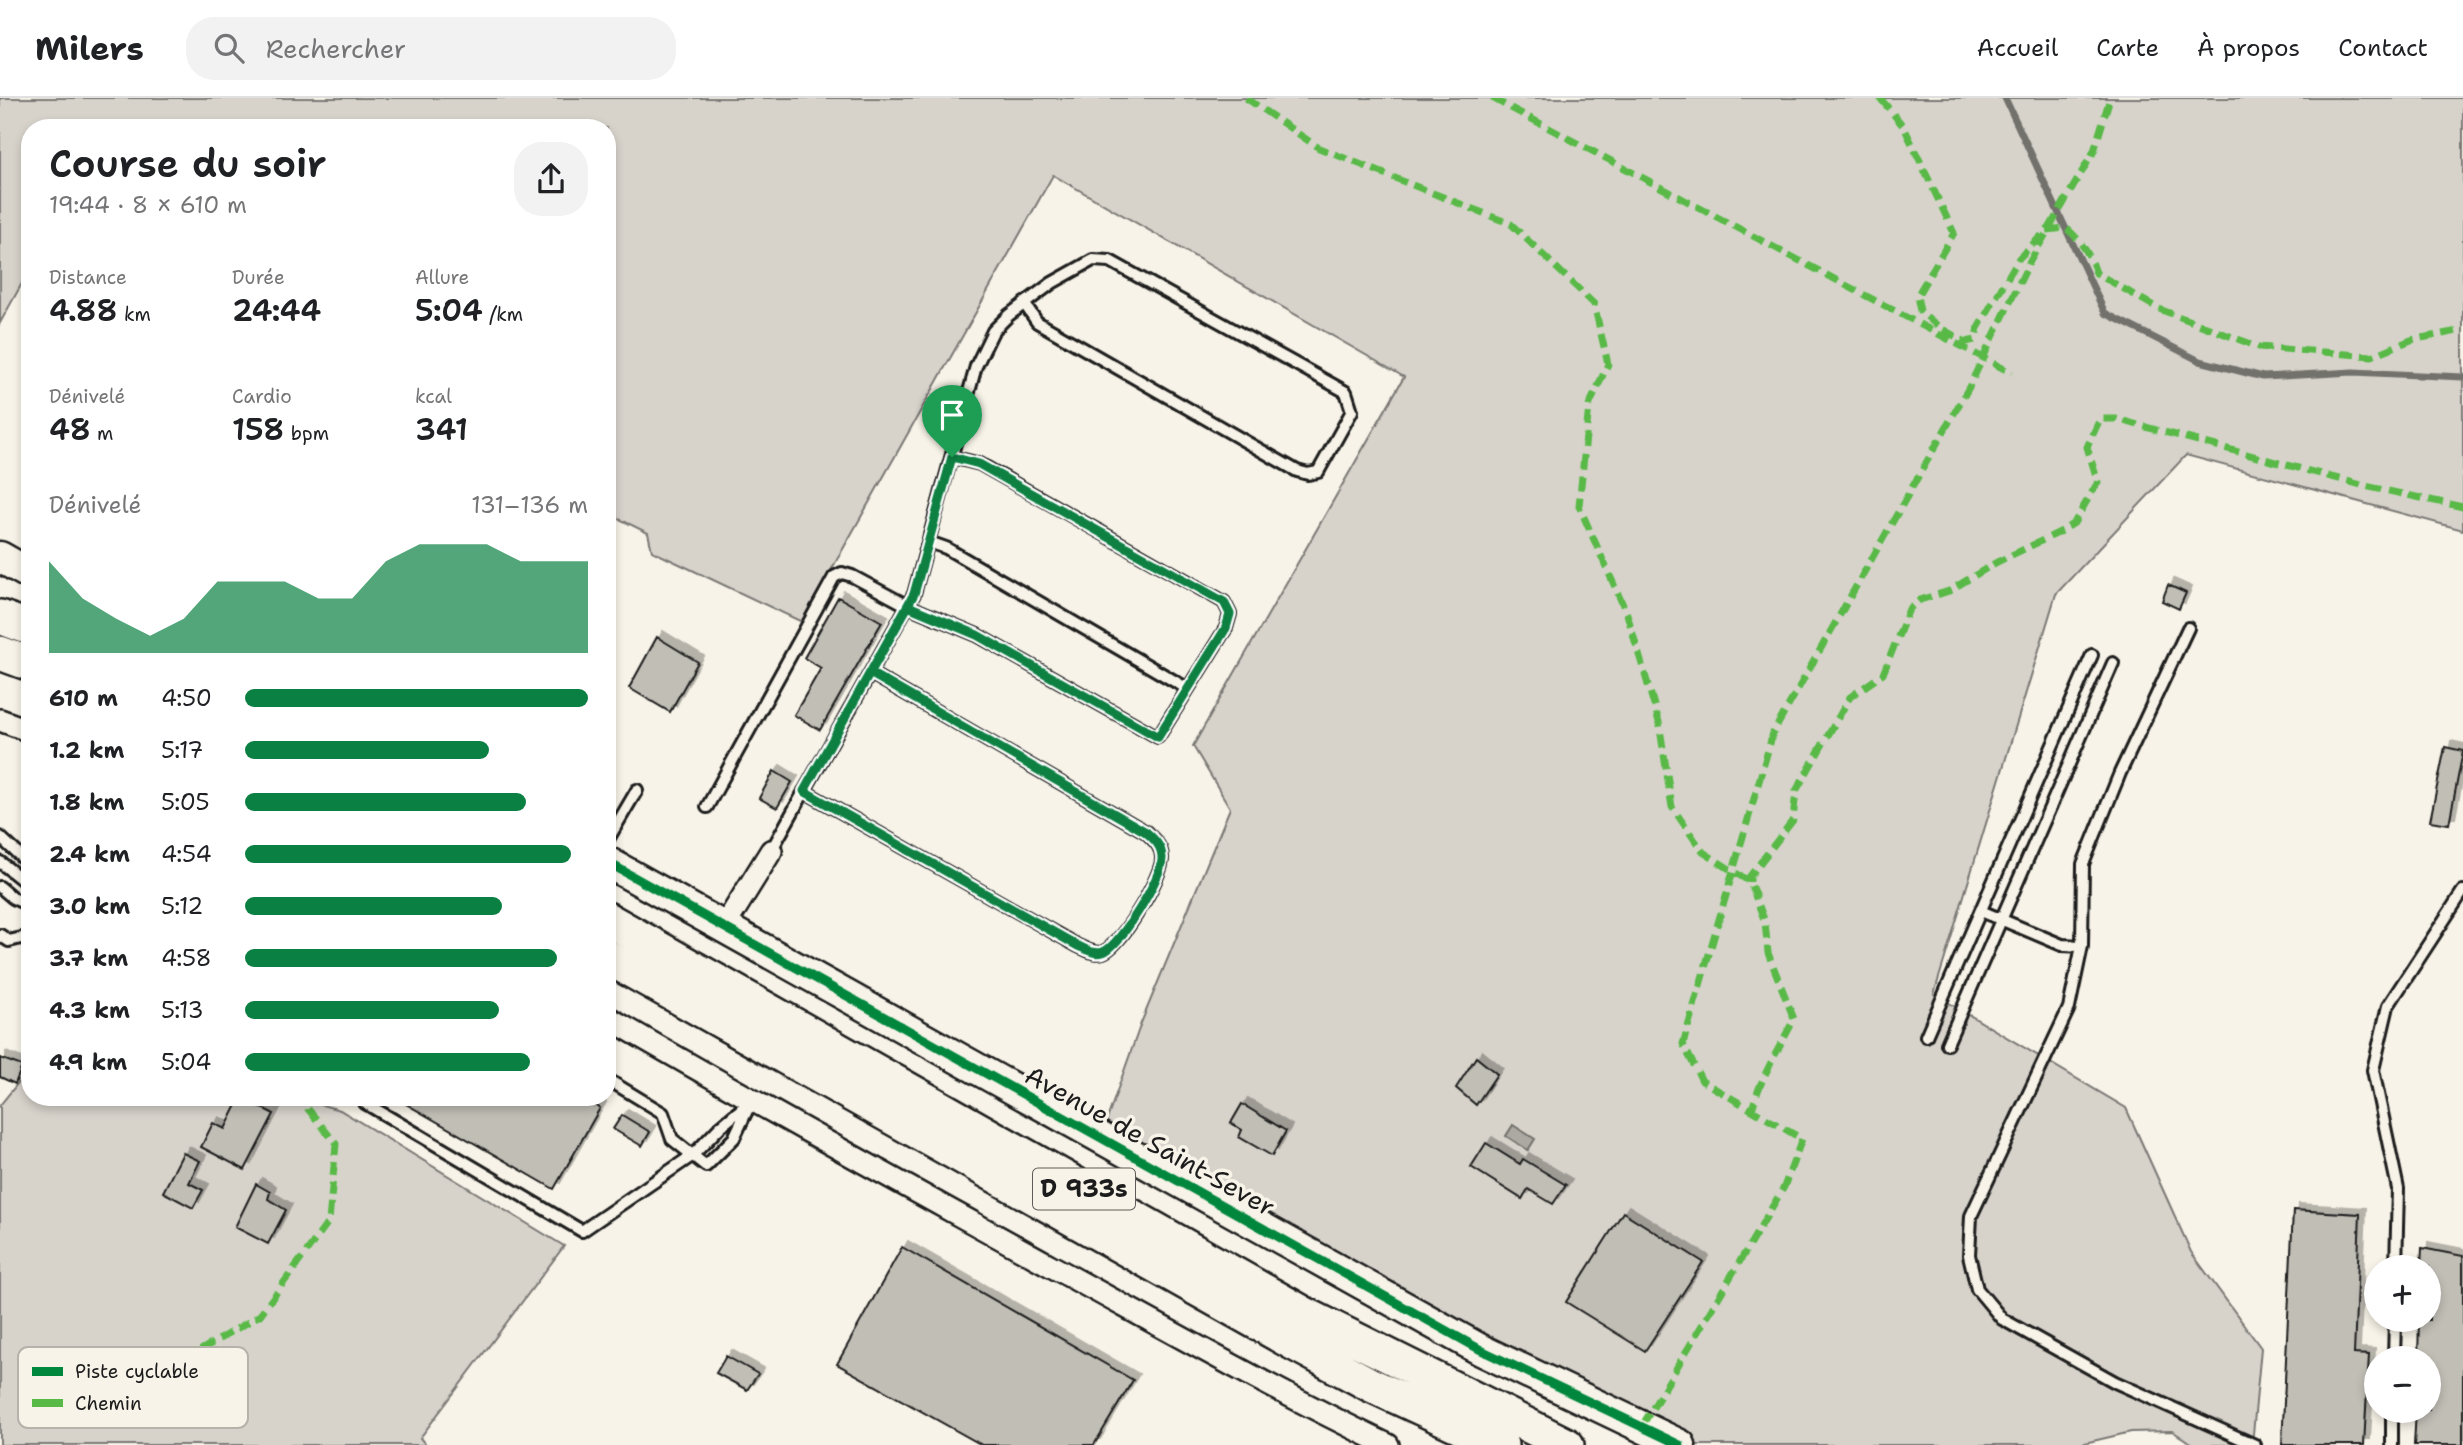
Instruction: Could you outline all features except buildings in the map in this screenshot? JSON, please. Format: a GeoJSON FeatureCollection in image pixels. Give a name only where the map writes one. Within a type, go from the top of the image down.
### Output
{"type":"FeatureCollection","features":[{"type":"Feature","properties":{"kind":"main road"},"geometry":{"type":"LineString","coordinates":[[0,617],[21,625]]}},
{"type":"Feature","properties":{"kind":"main road"},"geometry":{"type":"LineString","coordinates":[[0,653],[21,661]]}},
{"type":"Feature","properties":{"kind":"main road","name":"D 933s"},"geometry":{"type":"LineString","coordinates":[[616,924],[1305,1314],[1567,1445]]}},
{"type":"Feature","properties":{"kind":"main road","name":"D 933s"},"geometry":{"type":"LineString","coordinates":[[616,962],[1293,1343],[1371,1385],[1501,1445]]}},
{"type":"Feature","properties":{"kind":"street"},"geometry":{"type":"LineString","coordinates":[[0,557],[21,569]]}},
{"type":"Feature","properties":{"kind":"street"},"geometry":{"type":"LineString","coordinates":[[0,720],[21,728]]}},
{"type":"Feature","properties":{"kind":"street"},"geometry":{"type":"LineString","coordinates":[[723,927],[771,850]]}},
{"type":"Feature","properties":{"kind":"street","name":"Avenue de Saint-Sever"},"geometry":{"type":"LineString","coordinates":[[616,867],[1481,1350],[1680,1445]]}},
{"type":"Feature","properties":{"kind":"street"},"geometry":{"type":"LineString","coordinates":[[616,1022],[751,1101],[1313,1409],[1388,1445]]}},
{"type":"Feature","properties":{"kind":"lane"},"geometry":{"type":"LineString","coordinates":[[771,850],[914,594],[983,348],[993,331],[1024,303],[1052,283],[1093,260],[1110,261],[1346,392],[1352,411],[1318,472],[1308,474],[1297,471],[1037,322],[1024,303]]}},
{"type":"Feature","properties":{"kind":"lane"},"geometry":{"type":"LineString","coordinates":[[707,807],[834,577],[842,573],[908,606],[977,635],[1158,737],[1226,628],[1230,614],[1224,602],[979,464],[952,457]]}},
{"type":"Feature","properties":{"kind":"lane"},"geometry":{"type":"LineString","coordinates":[[929,542],[946,548],[1188,689]]}},
{"type":"Feature","properties":{"kind":"lane"},"geometry":{"type":"LineString","coordinates":[[2188,628],[2120,773],[2083,864],[2082,946],[2069,1008],[1971,1216],[1969,1255],[1977,1289],[2002,1319],[2115,1382],[2255,1445]]}},
{"type":"Feature","properties":{"kind":"lane"},"geometry":{"type":"LineString","coordinates":[[1926,1036],[2092,655]]}},
{"type":"Feature","properties":{"kind":"lane"},"geometry":{"type":"LineString","coordinates":[[1947,1044],[2113,663]]}},
{"type":"Feature","properties":{"kind":"lane"},"geometry":{"type":"LineString","coordinates":[[804,791],[1078,946],[1097,954],[1107,951],[1118,942],[1159,873],[1162,858],[1159,845],[1146,832],[870,673]]}},
{"type":"Feature","properties":{"kind":"lane"},"geometry":{"type":"LineString","coordinates":[[616,826],[637,790]]}},
{"type":"Feature","properties":{"kind":"lane"},"geometry":{"type":"LineString","coordinates":[[0,837],[21,857]]}},
{"type":"Feature","properties":{"kind":"lane"},"geometry":{"type":"LineString","coordinates":[[0,862],[21,879]]}},
{"type":"Feature","properties":{"kind":"lane"},"geometry":{"type":"LineString","coordinates":[[0,887],[21,902]]}},
{"type":"Feature","properties":{"kind":"lane"},"geometry":{"type":"LineString","coordinates":[[2396,1255],[2398,1189],[2373,1070],[2388,1006],[2463,891]]}},
{"type":"Feature","properties":{"kind":"lane"},"geometry":{"type":"LineString","coordinates":[[1981,911],[2062,945],[2082,946]]}},
{"type":"Feature","properties":{"kind":"lane"},"geometry":{"type":"LineString","coordinates":[[0,936],[9,941],[21,938]]}},
{"type":"Feature","properties":{"kind":"lane"},"geometry":{"type":"LineString","coordinates":[[616,1084],[663,1113],[672,1139],[706,1166],[734,1138],[751,1101]]}},
{"type":"Feature","properties":{"kind":"lane"},"geometry":{"type":"LineString","coordinates":[[370,1106],[583,1231],[692,1155],[751,1101]]}},
{"type":"Feature","properties":{"kind":"lane"},"geometry":{"type":"LineString","coordinates":[[2392,1423],[2392,1445]]}},
{"type":"Feature","properties":{"kind":"shaded area"},"geometry":{"type":"Polygon","coordinates":[[[0,98],[2463,98],[2463,530],[2186,455],[2056,594],[1934,994],[2126,1108],[2191,1252],[2261,1348],[2252,1445],[2194,1445],[2172,1431],[2131,1432],[2076,1445],[1675,1445],[1104,1128],[1141,1023],[1230,808],[1193,746],[1404,377],[1053,175],[802,622],[652,551],[648,533],[616,517],[616,119],[21,119],[21,285],[0,323],[0,98]]]}},
{"type":"Feature","properties":{"kind":"shaded area"},"geometry":{"type":"Polygon","coordinates":[[[21,1079],[21,1106],[326,1106],[340,1110],[564,1246],[420,1438],[426,1445],[0,1445],[0,1105],[21,1079]]]}},
{"type":"Feature","properties":{"kind":"shaded area"},"geometry":{"type":"Polygon","coordinates":[[[1513,1125],[1535,1139],[1528,1150],[1506,1136],[1513,1125]]]}},
{"type":"Feature","properties":{"kind":"waterway"},"geometry":{"type":"LineString","coordinates":[[2005,98],[2105,313],[2200,361],[2263,377],[2353,372],[2463,377]]}},
{"type":"Feature","properties":{"kind":"marked path"},"geometry":{"type":"LineString","coordinates":[[1246,98],[1319,148],[1511,224],[1594,304],[1608,364],[1589,406],[1579,506],[1627,614],[1659,722],[1672,807],[1703,852],[1750,882],[1765,922],[1768,953],[1794,1019],[1765,1075],[1752,1110]]}},
{"type":"Feature","properties":{"kind":"marked path"},"geometry":{"type":"LineString","coordinates":[[1492,98],[2012,373]]}},
{"type":"Feature","properties":{"kind":"marked path"},"geometry":{"type":"LineString","coordinates":[[1880,98],[1904,127],[1954,233],[1917,296],[1920,311],[1940,328],[1966,342],[1975,340],[1978,328],[2019,258],[2047,230],[2066,228],[2084,248],[2096,273],[2159,309],[2259,347],[2372,356],[2411,340],[2463,330]]}},
{"type":"Feature","properties":{"kind":"marked path"},"geometry":{"type":"LineString","coordinates":[[1642,1426],[1784,1187],[1802,1139],[1702,1081],[1683,1044],[1773,733],[1969,387],[2029,263],[2094,151],[2110,98]]}},
{"type":"Feature","properties":{"kind":"marked path"},"geometry":{"type":"LineString","coordinates":[[1750,882],[1750,876],[1793,820],[1796,791],[1850,697],[1883,674],[1909,609],[1920,600],[1949,591],[1997,562],[2074,523],[2098,482],[2087,447],[2100,419],[2116,419],[2365,486],[2463,507]]}},
{"type":"Feature","properties":{"kind":"marked path"},"geometry":{"type":"LineString","coordinates":[[206,1347],[260,1315],[329,1221],[336,1144],[308,1106]]}},
{"type":"Feature","properties":{"kind":"cycle path"},"geometry":{"type":"LineString","coordinates":[[616,867],[1481,1350],[1680,1445]]}},
{"type":"Feature","properties":{"kind":"route"},"geometry":{"type":"LineString","coordinates":[[952,457],[979,464],[1224,602],[1230,614],[1226,628],[1158,737],[977,635],[908,606],[870,673],[1146,832],[1159,845],[1162,858],[1159,873],[1118,942],[1107,951],[1097,954],[1078,946],[804,791],[914,594],[952,457]]}}]}
